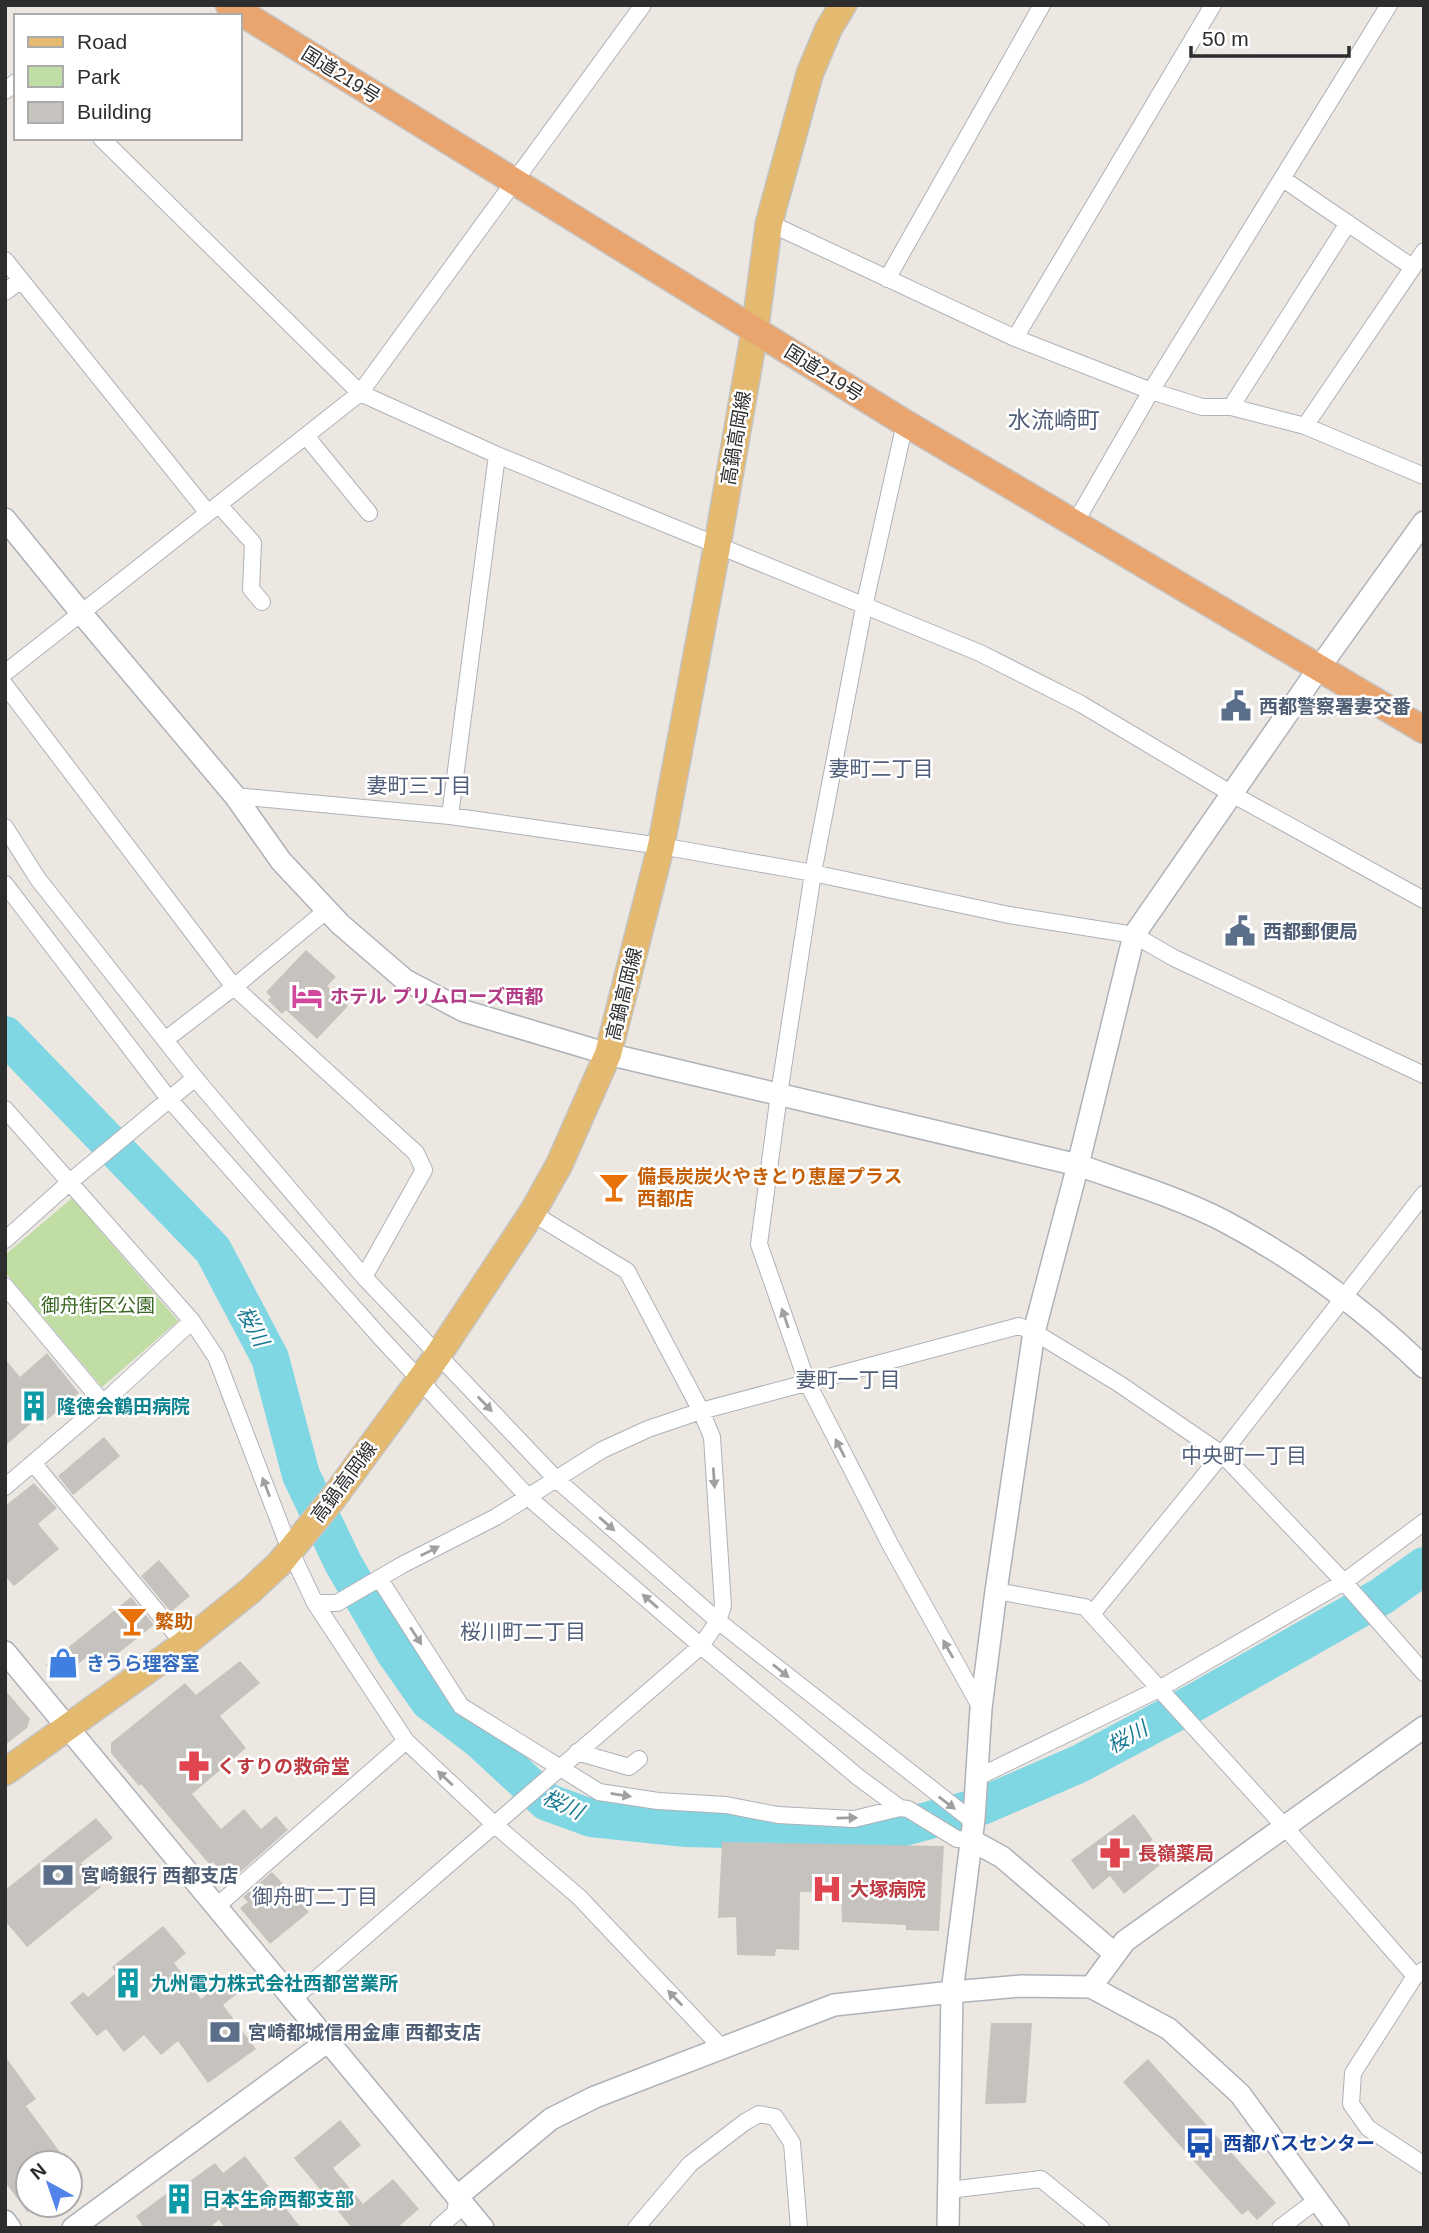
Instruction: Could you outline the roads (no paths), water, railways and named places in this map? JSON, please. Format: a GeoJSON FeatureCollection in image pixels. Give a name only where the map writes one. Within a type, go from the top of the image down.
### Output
{"type":"FeatureCollection","features":[{"type":"Feature","properties":{"kind":"highway","name":"国道219号"},"geometry":{"type":"LineString","coordinates":[[229,5],[905,423],[1424,730]]}},
{"type":"Feature","properties":{"kind":"main road","name":"高鍋高岡線"},"geometry":{"type":"LineString","coordinates":[[5,1772],[184,1644],[275,1569],[334,1497],[438,1355],[532,1213],[559,1165],[608,1054],[661,846],[755,329],[769,223],[810,73],[829,28],[843,5]]}},
{"type":"Feature","properties":{"kind":"street"},"geometry":{"type":"LineString","coordinates":[[887,279],[1042,5]]}},
{"type":"Feature","properties":{"kind":"street"},"geometry":{"type":"LineString","coordinates":[[1015,338],[1213,5]]}},
{"type":"Feature","properties":{"kind":"street"},"geometry":{"type":"LineString","coordinates":[[1075,523],[1151,391],[1389,5]]}},
{"type":"Feature","properties":{"kind":"street"},"geometry":{"type":"LineString","coordinates":[[5,674],[360,393],[637,7]]}},
{"type":"Feature","properties":{"kind":"street"},"geometry":{"type":"LineString","coordinates":[[103,140],[360,393],[497,455],[980,653],[1081,704],[1232,793],[1424,900]]}},
{"type":"Feature","properties":{"kind":"street"},"geometry":{"type":"LineString","coordinates":[[1283,179],[1412,267]]}},
{"type":"Feature","properties":{"kind":"street"},"geometry":{"type":"LineString","coordinates":[[769,223],[1015,338],[1151,391],[1202,407],[1231,407],[1305,426],[1424,476]]}},
{"type":"Feature","properties":{"kind":"street"},"geometry":{"type":"LineString","coordinates":[[1231,407],[1348,223]]}},
{"type":"Feature","properties":{"kind":"street"},"geometry":{"type":"LineString","coordinates":[[1305,426],[1424,251]]}},
{"type":"Feature","properties":{"kind":"street"},"geometry":{"type":"LineString","coordinates":[[5,260],[213,509],[253,543],[251,589],[262,602]]}},
{"type":"Feature","properties":{"kind":"street"},"geometry":{"type":"LineString","coordinates":[[5,292],[21,279]]}},
{"type":"Feature","properties":{"kind":"street"},"geometry":{"type":"LineString","coordinates":[[905,423],[864,607],[813,873],[759,1244],[807,1382],[891,1546],[981,1708]]}},
{"type":"Feature","properties":{"kind":"street"},"geometry":{"type":"LineString","coordinates":[[306,436],[369,513]]}},
{"type":"Feature","properties":{"kind":"street"},"geometry":{"type":"LineString","coordinates":[[450,816],[497,455]]}},
{"type":"Feature","properties":{"kind":"street"},"geometry":{"type":"LineString","coordinates":[[5,519],[235,796],[281,861],[327,911],[405,980],[464,1011],[608,1054],[1078,1165],[1221,1219],[1286,1257],[1344,1297],[1391,1335],[1424,1367]]}},
{"type":"Feature","properties":{"kind":"street"},"geometry":{"type":"LineString","coordinates":[[948,2228],[952,1992],[976,1782],[981,1708],[996,1591],[1034,1332],[1134,935],[1319,668],[1424,523]]}},
{"type":"Feature","properties":{"kind":"street"},"geometry":{"type":"LineString","coordinates":[[5,685],[234,987],[416,1153],[424,1170],[364,1277]]}},
{"type":"Feature","properties":{"kind":"street"},"geometry":{"type":"LineString","coordinates":[[235,796],[450,816],[661,846],[813,873],[1009,915],[1134,935],[1174,958],[1424,1075]]}},
{"type":"Feature","properties":{"kind":"street"},"geometry":{"type":"LineString","coordinates":[[5,827],[38,879],[195,1078],[364,1277],[556,1479],[718,1621],[925,1786],[969,1829],[1115,1954]]}},
{"type":"Feature","properties":{"kind":"street"},"geometry":{"type":"LineString","coordinates":[[5,884],[169,1099],[419,1380],[529,1498],[858,1777],[904,1808],[969,1829]]}},
{"type":"Feature","properties":{"kind":"street"},"geometry":{"type":"LineString","coordinates":[[165,1040],[327,911]]}},
{"type":"Feature","properties":{"kind":"street"},"geometry":{"type":"LineString","coordinates":[[5,1240],[195,1078]]}},
{"type":"Feature","properties":{"kind":"street"},"geometry":{"type":"LineString","coordinates":[[5,1109],[192,1321],[216,1357],[315,1603],[406,1741],[579,1897],[722,2048]]}},
{"type":"Feature","properties":{"kind":"street"},"geometry":{"type":"LineString","coordinates":[[1092,1614],[1222,1454],[1424,1194]]}},
{"type":"Feature","properties":{"kind":"street"},"geometry":{"type":"LineString","coordinates":[[293,1999],[701,1646],[718,1621],[723,1606],[712,1437],[701,1411],[627,1271],[532,1213]]}},
{"type":"Feature","properties":{"kind":"street"},"geometry":{"type":"LineString","coordinates":[[5,1286],[103,1403]]}},
{"type":"Feature","properties":{"kind":"street"},"geometry":{"type":"LineString","coordinates":[[5,1486],[103,1403],[192,1321]]}},
{"type":"Feature","properties":{"kind":"street"},"geometry":{"type":"LineString","coordinates":[[315,1603],[337,1603],[529,1498],[602,1450],[648,1429],[701,1411],[1018,1326],[1034,1332],[1118,1383],[1222,1454],[1346,1585],[1424,1673]]}},
{"type":"Feature","properties":{"kind":"street"},"geometry":{"type":"LineString","coordinates":[[33,1463],[184,1644]]}},
{"type":"Feature","properties":{"kind":"street"},"geometry":{"type":"LineString","coordinates":[[976,1782],[1162,1692],[1346,1585],[1424,1522]]}},
{"type":"Feature","properties":{"kind":"street"},"geometry":{"type":"LineString","coordinates":[[375,1581],[461,1706],[556,1771],[599,1792],[658,1801],[726,1805],[778,1815],[853,1819],[904,1808]]}},
{"type":"Feature","properties":{"kind":"street"},"geometry":{"type":"LineString","coordinates":[[996,1591],[1085,1607],[1419,1973],[1353,2073],[1351,2104],[1368,2129],[1424,2165]]}},
{"type":"Feature","properties":{"kind":"street"},"geometry":{"type":"LineString","coordinates":[[5,1652],[70,1727],[483,2228]]}},
{"type":"Feature","properties":{"kind":"street"},"geometry":{"type":"LineString","coordinates":[[1091,1987],[1125,1941],[1424,1727]]}},
{"type":"Feature","properties":{"kind":"street"},"geometry":{"type":"LineString","coordinates":[[217,1906],[406,1741]]}},
{"type":"Feature","properties":{"kind":"street"},"geometry":{"type":"LineString","coordinates":[[577,1752],[629,1767],[639,1759]]}},
{"type":"Feature","properties":{"kind":"street"},"geometry":{"type":"LineString","coordinates":[[438,2228],[455,2213],[458,2196],[551,2119],[595,2097],[834,2005],[1021,1986],[1091,1987],[1169,2029],[1240,2094],[1338,2228]]}},
{"type":"Feature","properties":{"kind":"street"},"geometry":{"type":"LineString","coordinates":[[73,2228],[328,2041]]}},
{"type":"Feature","properties":{"kind":"street"},"geometry":{"type":"LineString","coordinates":[[636,2228],[690,2164],[744,2122],[759,2114],[775,2118],[792,2143],[799,2228]]}},
{"type":"Feature","properties":{"kind":"street"},"geometry":{"type":"LineString","coordinates":[[948,2190],[1041,2179],[1101,2228]]}},
{"type":"Feature","properties":{"kind":"street"},"geometry":{"type":"LineString","coordinates":[[1280,2228],[1317,2200]]}},
{"type":"Feature","properties":{"kind":"street"},"geometry":{"type":"LineString","coordinates":[[5,2221],[10,2228]]}},
{"type":"Feature","properties":{"kind":"waterway","name":"桜川"},"geometry":{"type":"LineString","coordinates":[[5,1035],[213,1250],[270,1358],[301,1475],[343,1563],[394,1651],[429,1701],[479,1739],[547,1802],[591,1818],[686,1828],[882,1833],[982,1806],[1079,1764],[1199,1700],[1382,1596],[1424,1566]]}},
{"type":"Feature","properties":{"kind":"place","name":"西都警察署妻交番"},"geometry":{"type":"Point","coordinates":[1236,706]}},
{"type":"Feature","properties":{"kind":"place","name":"西都郵便局"},"geometry":{"type":"Point","coordinates":[1240,931]}},
{"type":"Feature","properties":{"kind":"place","name":"ホテル プリムローズ西都"},"geometry":{"type":"Point","coordinates":[307,996]}},
{"type":"Feature","properties":{"kind":"place","name":"備長炭炭火やきとり恵屋プラス 西都店"},"geometry":{"type":"Point","coordinates":[614,1187]}},
{"type":"Feature","properties":{"kind":"place","name":"隆徳会鶴田病院"},"geometry":{"type":"Point","coordinates":[34,1406]}},
{"type":"Feature","properties":{"kind":"place","name":"繁助"},"geometry":{"type":"Point","coordinates":[132,1621]}},
{"type":"Feature","properties":{"kind":"place","name":"きうら理容室"},"geometry":{"type":"Point","coordinates":[63,1663]}},
{"type":"Feature","properties":{"kind":"place","name":"くすりの救命堂"},"geometry":{"type":"Point","coordinates":[194,1766]}},
{"type":"Feature","properties":{"kind":"place","name":"長嶺薬局"},"geometry":{"type":"Point","coordinates":[1115,1853]}},
{"type":"Feature","properties":{"kind":"place","name":"宮崎銀行 西都支店"},"geometry":{"type":"Point","coordinates":[58,1875]}},
{"type":"Feature","properties":{"kind":"place","name":"大塚病院"},"geometry":{"type":"Point","coordinates":[827,1889]}},
{"type":"Feature","properties":{"kind":"place","name":"九州電力株式会社西都営業所"},"geometry":{"type":"Point","coordinates":[128,1983]}},
{"type":"Feature","properties":{"kind":"place","name":"宮崎都城信用金庫 西都支店"},"geometry":{"type":"Point","coordinates":[225,2032]}},
{"type":"Feature","properties":{"kind":"place","name":"西都バスセンター"},"geometry":{"type":"Point","coordinates":[1200,2143]}},
{"type":"Feature","properties":{"kind":"place","name":"日本生命西都支部"},"geometry":{"type":"Point","coordinates":[179,2199]}},
{"type":"Feature","properties":{"kind":"district","name":"水流崎町"},"geometry":{"type":"Point","coordinates":[1054,420]}},
{"type":"Feature","properties":{"kind":"district","name":"妻町二丁目"},"geometry":{"type":"Point","coordinates":[881,768]}},
{"type":"Feature","properties":{"kind":"district","name":"妻町三丁目"},"geometry":{"type":"Point","coordinates":[419,785]}},
{"type":"Feature","properties":{"kind":"district","name":"妻町一丁目"},"geometry":{"type":"Point","coordinates":[848,1379]}},
{"type":"Feature","properties":{"kind":"district","name":"中央町一丁目"},"geometry":{"type":"Point","coordinates":[1244,1455]}},
{"type":"Feature","properties":{"kind":"district","name":"桜川町二丁目"},"geometry":{"type":"Point","coordinates":[523,1631]}},
{"type":"Feature","properties":{"kind":"district","name":"御舟町二丁目"},"geometry":{"type":"Point","coordinates":[315,1896]}},
{"type":"Feature","properties":{"kind":"park label","name":"御舟街区公園"},"geometry":{"type":"Point","coordinates":[98,1305]}}]}
